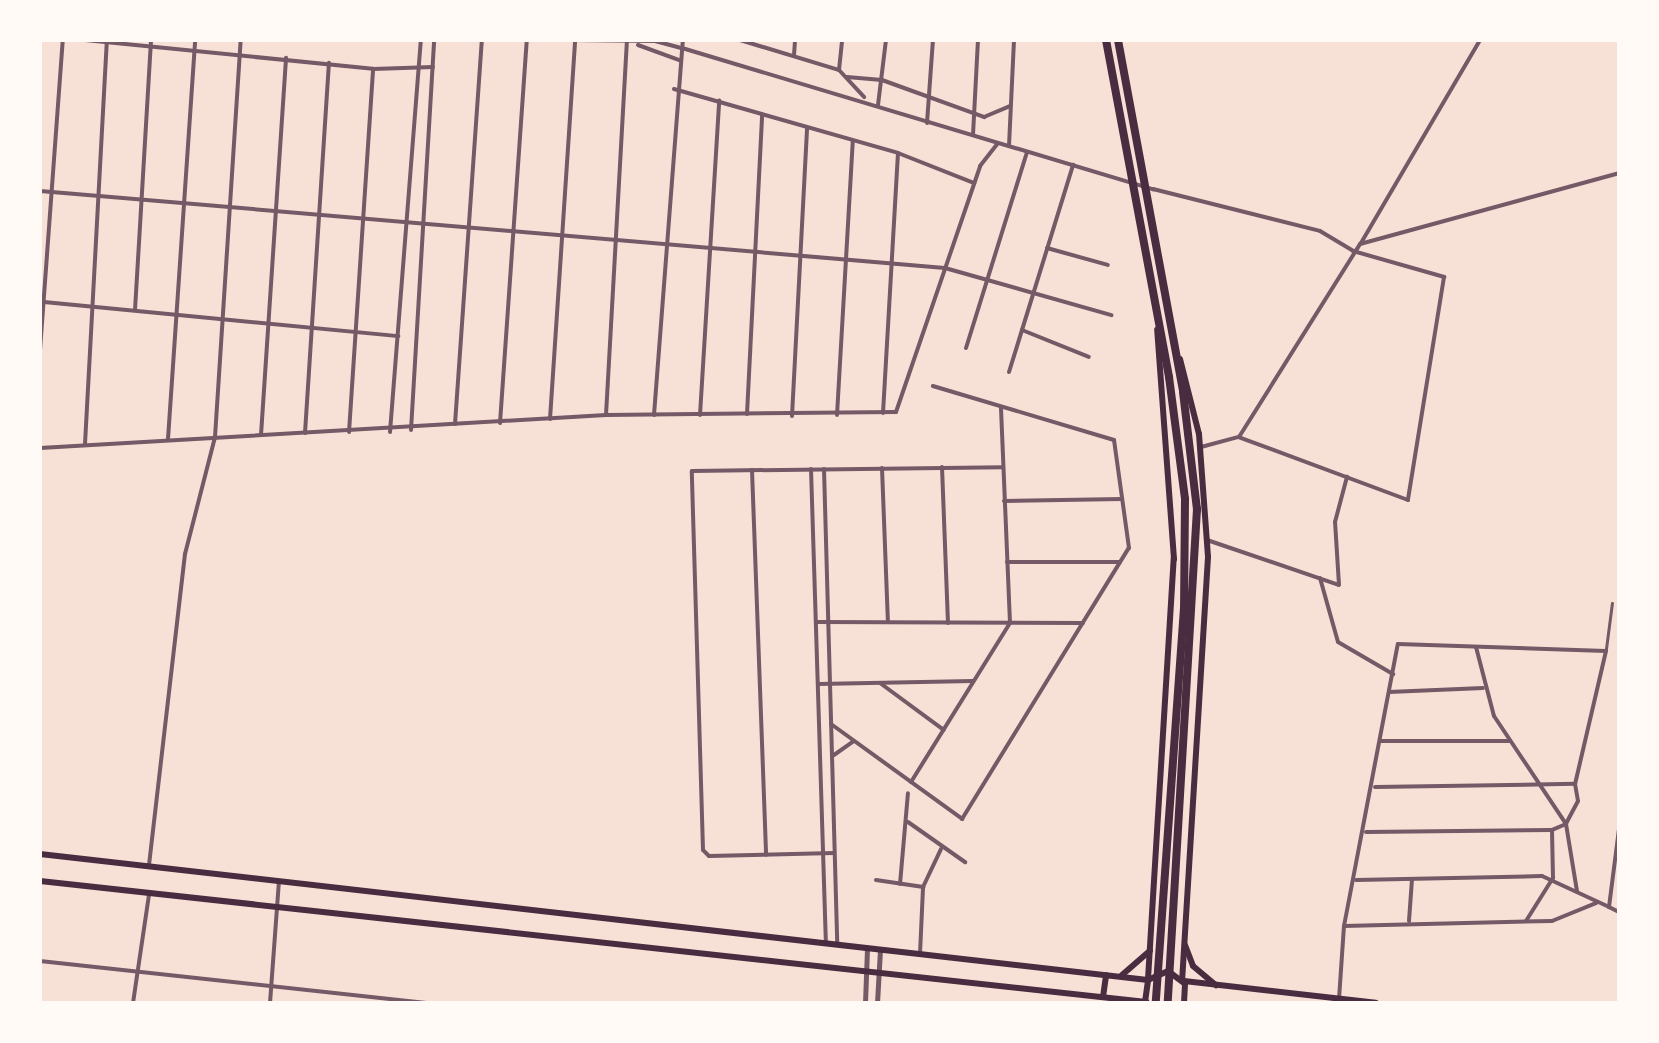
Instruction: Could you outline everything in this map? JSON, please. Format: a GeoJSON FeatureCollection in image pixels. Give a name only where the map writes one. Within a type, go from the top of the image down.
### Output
{"type":"FeatureCollection","features":[{"type":"Feature","properties":{"kind":"highway"},"geometry":{"type":"LineString","coordinates":[[1106,40],[1176,419],[1186,528],[1155,952],[1156,1003]]}},
{"type":"Feature","properties":{"kind":"highway"},"geometry":{"type":"LineString","coordinates":[[1118,40],[1192,456],[1198,546],[1168,1003]]}},
{"type":"Feature","properties":{"kind":"main road"},"geometry":{"type":"LineString","coordinates":[[1170,320],[1201,447],[1208,540],[1184,1003]]}},
{"type":"Feature","properties":{"kind":"main road"},"geometry":{"type":"LineString","coordinates":[[40,854],[1148,979],[1164,971],[1183,980],[1218,986],[1376,1003]]}},
{"type":"Feature","properties":{"kind":"main road"},"geometry":{"type":"LineString","coordinates":[[40,881],[1146,1003],[1155,952]]}},
{"type":"Feature","properties":{"kind":"main road"},"geometry":{"type":"LineString","coordinates":[[1185,945],[1193,966],[1218,986]]}},
{"type":"Feature","properties":{"kind":"main road"},"geometry":{"type":"LineString","coordinates":[[1110,975],[1136,969],[1155,952]]}},
{"type":"Feature","properties":{"kind":"main road"},"geometry":{"type":"LineString","coordinates":[[1107,998],[1110,975]]}},
{"type":"Feature","properties":{"kind":"main road"},"geometry":{"type":"LineString","coordinates":[[1107,998],[1123,1003]]}},
{"type":"Feature","properties":{"kind":"street"},"geometry":{"type":"LineString","coordinates":[[40,350],[63,40]]}},
{"type":"Feature","properties":{"kind":"street"},"geometry":{"type":"LineString","coordinates":[[85,40],[240,52],[373,69],[432,67]]}},
{"type":"Feature","properties":{"kind":"street"},"geometry":{"type":"LineString","coordinates":[[168,439],[195,40]]}},
{"type":"Feature","properties":{"kind":"street"},"geometry":{"type":"LineString","coordinates":[[149,866],[185,554],[215,437],[240,40]]}},
{"type":"Feature","properties":{"kind":"street"},"geometry":{"type":"LineString","coordinates":[[390,432],[421,40]]}},
{"type":"Feature","properties":{"kind":"street"},"geometry":{"type":"LineString","coordinates":[[421,48],[432,40]]}},
{"type":"Feature","properties":{"kind":"street"},"geometry":{"type":"LineString","coordinates":[[410,430],[432,40]]}},
{"type":"Feature","properties":{"kind":"street"},"geometry":{"type":"LineString","coordinates":[[455,427],[466,226],[482,40]]}},
{"type":"Feature","properties":{"kind":"street"},"geometry":{"type":"LineString","coordinates":[[500,423],[527,40]]}},
{"type":"Feature","properties":{"kind":"street"},"geometry":{"type":"LineString","coordinates":[[638,45],[656,40],[778,80],[866,100],[997,144],[1320,230],[1353,250],[1444,277],[1408,500],[1239,437],[1201,447]]}},
{"type":"Feature","properties":{"kind":"street"},"geometry":{"type":"LineString","coordinates":[[654,414],[674,89],[683,40]]}},
{"type":"Feature","properties":{"kind":"street"},"geometry":{"type":"LineString","coordinates":[[741,40],[839,70],[866,100]]}},
{"type":"Feature","properties":{"kind":"street"},"geometry":{"type":"LineString","coordinates":[[794,56],[795,40]]}},
{"type":"Feature","properties":{"kind":"street"},"geometry":{"type":"LineString","coordinates":[[839,70],[842,40]]}},
{"type":"Feature","properties":{"kind":"street"},"geometry":{"type":"LineString","coordinates":[[878,105],[886,40]]}},
{"type":"Feature","properties":{"kind":"street"},"geometry":{"type":"LineString","coordinates":[[927,123],[932,40]]}},
{"type":"Feature","properties":{"kind":"street"},"geometry":{"type":"LineString","coordinates":[[973,136],[978,40]]}},
{"type":"Feature","properties":{"kind":"street"},"geometry":{"type":"LineString","coordinates":[[1009,146],[1014,40]]}},
{"type":"Feature","properties":{"kind":"street"},"geometry":{"type":"LineString","coordinates":[[1239,437],[1360,244],[1480,40]]}},
{"type":"Feature","properties":{"kind":"street"},"geometry":{"type":"LineString","coordinates":[[86,444],[90,307],[107,41]]}},
{"type":"Feature","properties":{"kind":"street"},"geometry":{"type":"LineString","coordinates":[[550,419],[574,41],[627,42],[679,60]]}},
{"type":"Feature","properties":{"kind":"street"},"geometry":{"type":"LineString","coordinates":[[606,414],[612,240],[627,42]]}},
{"type":"Feature","properties":{"kind":"street"},"geometry":{"type":"LineString","coordinates":[[134,311],[150,43]]}},
{"type":"Feature","properties":{"kind":"street"},"geometry":{"type":"LineString","coordinates":[[260,435],[286,58]]}},
{"type":"Feature","properties":{"kind":"street"},"geometry":{"type":"LineString","coordinates":[[305,434],[316,214],[329,63]]}},
{"type":"Feature","properties":{"kind":"street"},"geometry":{"type":"LineString","coordinates":[[349,432],[358,217],[373,69]]}},
{"type":"Feature","properties":{"kind":"street"},"geometry":{"type":"LineString","coordinates":[[848,77],[882,80],[974,114],[994,117],[1010,106]]}},
{"type":"Feature","properties":{"kind":"street"},"geometry":{"type":"LineString","coordinates":[[674,89],[898,153],[974,183]]}},
{"type":"Feature","properties":{"kind":"street"},"geometry":{"type":"LineString","coordinates":[[700,414],[719,101]]}},
{"type":"Feature","properties":{"kind":"street"},"geometry":{"type":"LineString","coordinates":[[747,415],[762,114]]}},
{"type":"Feature","properties":{"kind":"street"},"geometry":{"type":"LineString","coordinates":[[792,416],[808,127]]}},
{"type":"Feature","properties":{"kind":"street"},"geometry":{"type":"LineString","coordinates":[[837,416],[853,140]]}},
{"type":"Feature","properties":{"kind":"street"},"geometry":{"type":"LineString","coordinates":[[40,448],[168,439],[390,432],[606,414],[837,416],[896,412],[974,183],[997,144]]}},
{"type":"Feature","properties":{"kind":"street"},"geometry":{"type":"LineString","coordinates":[[966,348],[1028,152]]}},
{"type":"Feature","properties":{"kind":"street"},"geometry":{"type":"LineString","coordinates":[[883,413],[898,153]]}},
{"type":"Feature","properties":{"kind":"street"},"geometry":{"type":"LineString","coordinates":[[1009,372],[1073,165]]}},
{"type":"Feature","properties":{"kind":"street"},"geometry":{"type":"LineString","coordinates":[[1360,244],[1619,173]]}},
{"type":"Feature","properties":{"kind":"street"},"geometry":{"type":"LineString","coordinates":[[40,191],[96,192],[183,204],[945,268],[1110,314]]}},
{"type":"Feature","properties":{"kind":"street"},"geometry":{"type":"LineString","coordinates":[[1047,248],[1108,265]]}},
{"type":"Feature","properties":{"kind":"street"},"geometry":{"type":"LineString","coordinates":[[44,302],[310,324],[398,336]]}},
{"type":"Feature","properties":{"kind":"street"},"geometry":{"type":"LineString","coordinates":[[1022,330],[1089,357]]}},
{"type":"Feature","properties":{"kind":"street"},"geometry":{"type":"LineString","coordinates":[[831,724],[962,819],[1129,548],[1114,440],[933,386]]}},
{"type":"Feature","properties":{"kind":"street"},"geometry":{"type":"LineString","coordinates":[[911,782],[1010,623],[1001,406]]}},
{"type":"Feature","properties":{"kind":"street"},"geometry":{"type":"LineString","coordinates":[[834,853],[709,856],[704,850],[692,471],[1003,466]]}},
{"type":"Feature","properties":{"kind":"street"},"geometry":{"type":"LineString","coordinates":[[882,468],[888,622]]}},
{"type":"Feature","properties":{"kind":"street"},"geometry":{"type":"LineString","coordinates":[[942,468],[948,623]]}},
{"type":"Feature","properties":{"kind":"street"},"geometry":{"type":"LineString","coordinates":[[811,469],[826,943]]}},
{"type":"Feature","properties":{"kind":"street"},"geometry":{"type":"LineString","coordinates":[[824,469],[837,944]]}},
{"type":"Feature","properties":{"kind":"street"},"geometry":{"type":"LineString","coordinates":[[752,470],[766,855]]}},
{"type":"Feature","properties":{"kind":"street"},"geometry":{"type":"LineString","coordinates":[[1208,540],[1339,584],[1336,522],[1346,477]]}},
{"type":"Feature","properties":{"kind":"street"},"geometry":{"type":"LineString","coordinates":[[1004,501],[1122,499]]}},
{"type":"Feature","properties":{"kind":"street"},"geometry":{"type":"LineString","coordinates":[[1007,562],[1120,562]]}},
{"type":"Feature","properties":{"kind":"street"},"geometry":{"type":"LineString","coordinates":[[1320,578],[1338,642],[1393,674]]}},
{"type":"Feature","properties":{"kind":"street"},"geometry":{"type":"LineString","coordinates":[[816,622],[1083,624]]}},
{"type":"Feature","properties":{"kind":"street"},"geometry":{"type":"LineString","coordinates":[[1339,999],[1344,926],[1366,832],[1398,644],[1606,651],[1575,784],[1578,801],[1566,824],[1552,830],[1366,832]]}},
{"type":"Feature","properties":{"kind":"street"},"geometry":{"type":"LineString","coordinates":[[1476,647],[1483,688],[1509,742],[1544,784],[1566,824],[1577,891]]}},
{"type":"Feature","properties":{"kind":"street"},"geometry":{"type":"LineString","coordinates":[[818,684],[974,681]]}},
{"type":"Feature","properties":{"kind":"street"},"geometry":{"type":"LineString","coordinates":[[880,683],[944,730]]}},
{"type":"Feature","properties":{"kind":"street"},"geometry":{"type":"LineString","coordinates":[[1390,692],[1483,688]]}},
{"type":"Feature","properties":{"kind":"street"},"geometry":{"type":"LineString","coordinates":[[1380,740],[1509,742]]}},
{"type":"Feature","properties":{"kind":"street"},"geometry":{"type":"LineString","coordinates":[[832,761],[854,741]]}},
{"type":"Feature","properties":{"kind":"street"},"geometry":{"type":"LineString","coordinates":[[1374,787],[1575,784]]}},
{"type":"Feature","properties":{"kind":"street"},"geometry":{"type":"LineString","coordinates":[[900,884],[908,793]]}},
{"type":"Feature","properties":{"kind":"street"},"geometry":{"type":"LineString","coordinates":[[907,821],[942,849],[966,862]]}},
{"type":"Feature","properties":{"kind":"street"},"geometry":{"type":"LineString","coordinates":[[1526,921],[1553,878],[1552,830]]}},
{"type":"Feature","properties":{"kind":"street"},"geometry":{"type":"LineString","coordinates":[[1610,907],[1619,830]]}},
{"type":"Feature","properties":{"kind":"street"},"geometry":{"type":"LineString","coordinates":[[920,954],[923,887],[942,849]]}},
{"type":"Feature","properties":{"kind":"street"},"geometry":{"type":"LineString","coordinates":[[1356,880],[1553,878],[1619,912]]}},
{"type":"Feature","properties":{"kind":"street"},"geometry":{"type":"LineString","coordinates":[[1409,921],[1412,879]]}},
{"type":"Feature","properties":{"kind":"street"},"geometry":{"type":"LineString","coordinates":[[876,880],[923,887]]}},
{"type":"Feature","properties":{"kind":"street"},"geometry":{"type":"LineString","coordinates":[[270,1003],[280,881]]}},
{"type":"Feature","properties":{"kind":"street"},"geometry":{"type":"LineString","coordinates":[[132,1003],[149,893]]}},
{"type":"Feature","properties":{"kind":"street"},"geometry":{"type":"LineString","coordinates":[[1344,926],[1409,921],[1552,921],[1598,902]]}},
{"type":"Feature","properties":{"kind":"street"},"geometry":{"type":"LineString","coordinates":[[865,1003],[868,948]]}},
{"type":"Feature","properties":{"kind":"street"},"geometry":{"type":"LineString","coordinates":[[877,1003],[880,949]]}},
{"type":"Feature","properties":{"kind":"street"},"geometry":{"type":"LineString","coordinates":[[40,961],[430,1003]]}},
{"type":"Feature","properties":{"kind":"lane"},"geometry":{"type":"LineString","coordinates":[[1606,651],[1612,603]]}}]}
